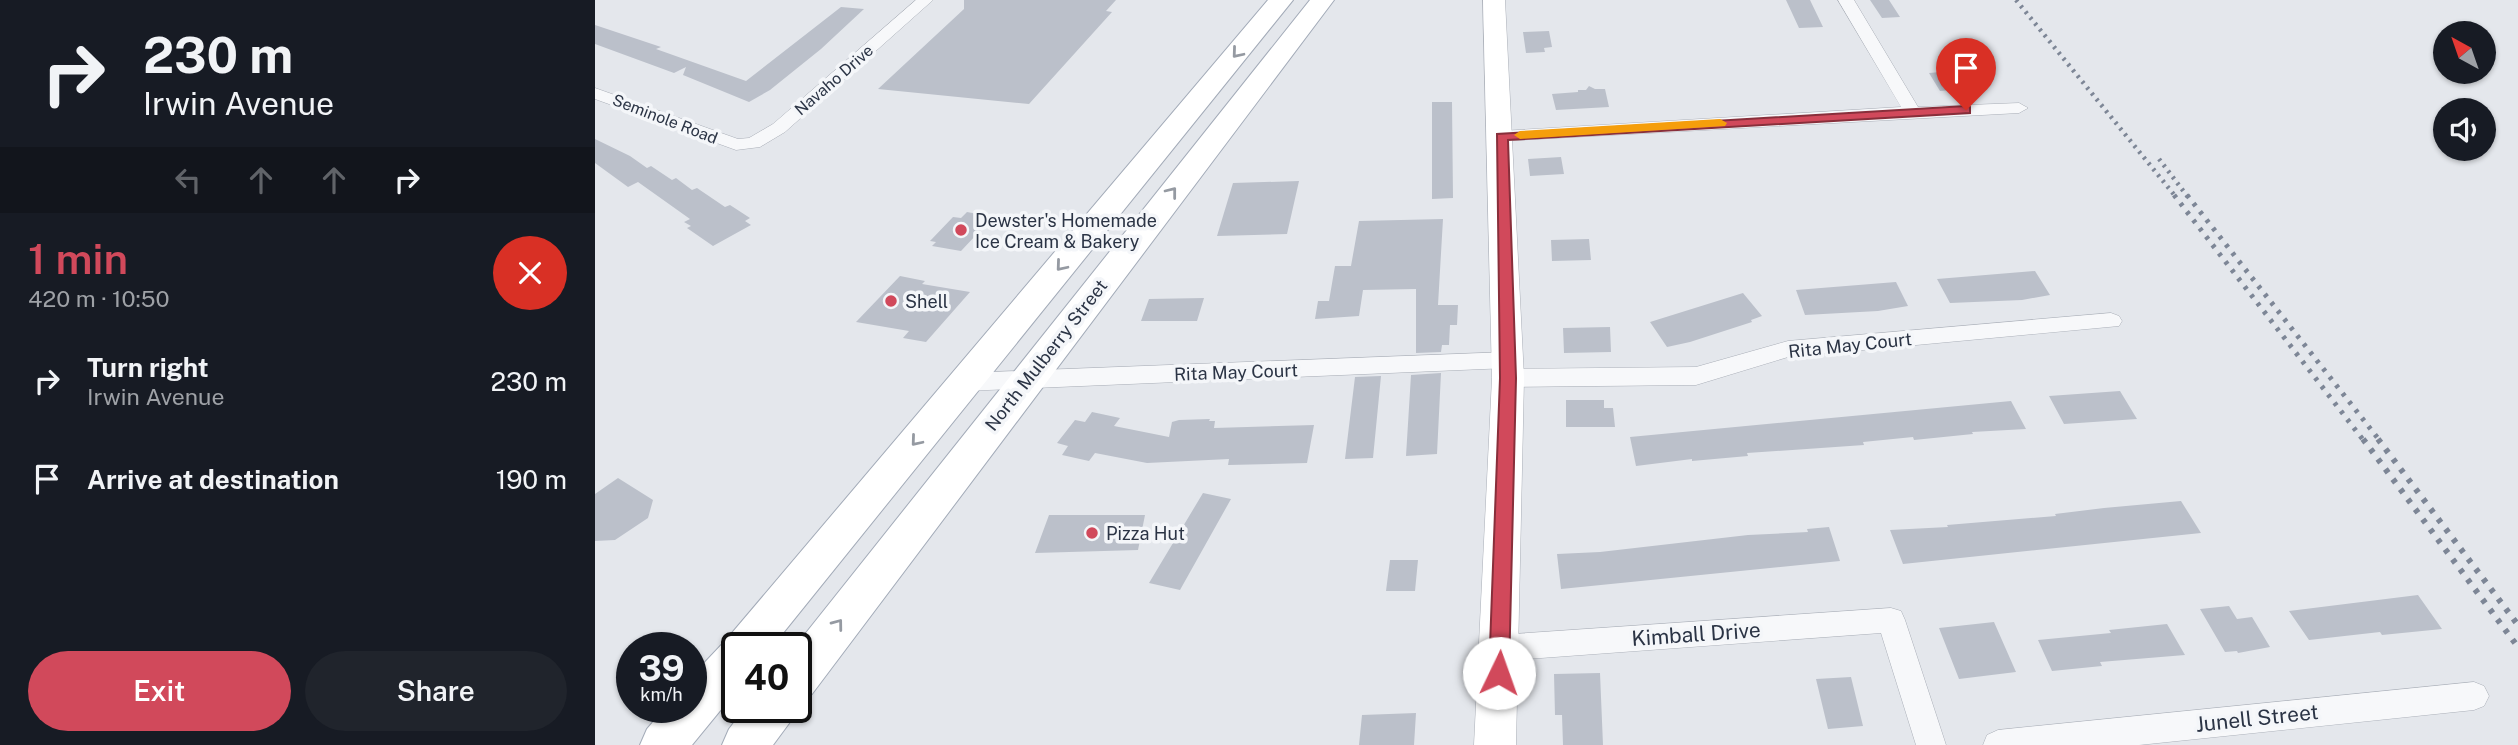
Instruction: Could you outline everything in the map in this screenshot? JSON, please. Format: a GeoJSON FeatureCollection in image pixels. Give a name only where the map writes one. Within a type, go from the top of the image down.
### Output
{"type":"FeatureCollection","features":[{"type":"Feature","properties":{"kind":"main road"},"geometry":{"type":"LineString","coordinates":[[757,632],[1280,0]]}},
{"type":"Feature","properties":{"kind":"main road","name":"North Mulberry Street"},"geometry":{"type":"LineString","coordinates":[[812,657],[1322,0]]}},
{"type":"Feature","properties":{"kind":"main road"},"geometry":{"type":"LineString","coordinates":[[663,745],[721,675]]}},
{"type":"Feature","properties":{"kind":"main road"},"geometry":{"type":"LineString","coordinates":[[745,745],[762,723]]}},
{"type":"Feature","properties":{"kind":"street","name":"Navaho Drive"},"geometry":{"type":"LineString","coordinates":[[736,145],[754,143],[779,128],[925,0]]}},
{"type":"Feature","properties":{"kind":"street"},"geometry":{"type":"LineString","coordinates":[[1494,0],[1508,369],[1495,745]]}},
{"type":"Feature","properties":{"kind":"street"},"geometry":{"type":"LineString","coordinates":[[1846,0],[1913,112]]}},
{"type":"Feature","properties":{"kind":"street","name":"Seminole Road"},"geometry":{"type":"LineString","coordinates":[[595,93],[736,145]]}},
{"type":"Feature","properties":{"kind":"street"},"geometry":{"type":"LineString","coordinates":[[1501,136],[2019,108]]}},
{"type":"Feature","properties":{"kind":"street","name":"Rita May Court"},"geometry":{"type":"LineString","coordinates":[[964,382],[1508,369],[1696,376],[1788,349],[2111,321]]}},
{"type":"Feature","properties":{"kind":"street","name":"Kimball Drive"},"geometry":{"type":"LineString","coordinates":[[1500,648],[1891,620],[1931,745]]}},
{"type":"Feature","properties":{"kind":"street","name":"Junell Street"},"geometry":{"type":"LineString","coordinates":[[1998,745],[2475,696]]}},
{"type":"Feature","properties":{"kind":"building"},"geometry":{"type":"Polygon","coordinates":[[[964,0],[1116,0],[1106,11],[1112,12],[1029,104],[878,89],[964,9],[964,0]]]}},
{"type":"Feature","properties":{"kind":"building"},"geometry":{"type":"Polygon","coordinates":[[[1786,0],[1810,0],[1823,27],[1799,28],[1786,0]]]}},
{"type":"Feature","properties":{"kind":"building"},"geometry":{"type":"Polygon","coordinates":[[[1870,0],[1889,0],[1900,17],[1882,18],[1870,0]]]}},
{"type":"Feature","properties":{"kind":"building"},"geometry":{"type":"Polygon","coordinates":[[[841,7],[864,9],[821,49],[770,90],[749,102],[683,75],[686,67],[674,73],[595,44],[595,25],[661,47],[656,49],[746,81],[841,7]]]}},
{"type":"Feature","properties":{"kind":"building"},"geometry":{"type":"Polygon","coordinates":[[[1549,31],[1552,47],[1544,48],[1545,52],[1526,53],[1523,32],[1549,31]]]}},
{"type":"Feature","properties":{"kind":"building"},"geometry":{"type":"Polygon","coordinates":[[[1951,71],[1963,89],[1940,91],[1929,73],[1951,71]]]}},
{"type":"Feature","properties":{"kind":"building"},"geometry":{"type":"Polygon","coordinates":[[[1589,86],[1605,89],[1609,107],[1556,110],[1552,94],[1578,92],[1589,86]]]}},
{"type":"Feature","properties":{"kind":"building"},"geometry":{"type":"Polygon","coordinates":[[[1432,102],[1452,102],[1453,198],[1432,199],[1432,102]]]}},
{"type":"Feature","properties":{"kind":"building"},"geometry":{"type":"Polygon","coordinates":[[[595,139],[630,156],[647,168],[651,166],[672,180],[676,178],[692,190],[697,188],[725,207],[730,205],[750,218],[745,221],[751,225],[713,246],[687,228],[691,226],[684,222],[690,219],[638,182],[628,187],[595,163],[595,139]]]}},
{"type":"Feature","properties":{"kind":"building"},"geometry":{"type":"Polygon","coordinates":[[[1561,157],[1564,174],[1530,176],[1528,159],[1561,157]]]}},
{"type":"Feature","properties":{"kind":"building"},"geometry":{"type":"Polygon","coordinates":[[[1299,181],[1287,234],[1217,236],[1233,183],[1299,181]]]}},
{"type":"Feature","properties":{"kind":"building","name":"Dewster's Homemade Ice Cream & Bakery"},"geometry":{"type":"Polygon","coordinates":[[[967,212],[993,217],[961,251],[932,246],[936,242],[930,241],[953,217],[961,218],[967,212]]]}},
{"type":"Feature","properties":{"kind":"building"},"geometry":{"type":"Polygon","coordinates":[[[1443,219],[1438,305],[1458,305],[1457,325],[1450,325],[1449,345],[1442,345],[1441,352],[1416,353],[1416,289],[1363,290],[1359,316],[1315,319],[1318,301],[1329,301],[1335,266],[1351,266],[1359,221],[1443,219]]]}},
{"type":"Feature","properties":{"kind":"building"},"geometry":{"type":"Polygon","coordinates":[[[1589,239],[1591,260],[1552,261],[1551,240],[1589,239]]]}},
{"type":"Feature","properties":{"kind":"building"},"geometry":{"type":"Polygon","coordinates":[[[2035,271],[2050,295],[2022,300],[1950,303],[1937,279],[2035,271]]]}},
{"type":"Feature","properties":{"kind":"building"},"geometry":{"type":"Polygon","coordinates":[[[900,276],[925,281],[922,284],[970,292],[926,342],[903,338],[909,331],[856,322],[900,276]]]}},
{"type":"Feature","properties":{"kind":"building"},"geometry":{"type":"Polygon","coordinates":[[[1896,282],[1908,306],[1878,311],[1805,315],[1796,290],[1896,282]]]}},
{"type":"Feature","properties":{"kind":"building"},"geometry":{"type":"Polygon","coordinates":[[[1743,293],[1762,316],[1751,320],[1752,322],[1690,342],[1667,347],[1650,322],[1743,293]]]}},
{"type":"Feature","properties":{"kind":"building"},"geometry":{"type":"Polygon","coordinates":[[[1204,298],[1197,321],[1141,321],[1149,299],[1204,298]]]}},
{"type":"Feature","properties":{"kind":"building"},"geometry":{"type":"Polygon","coordinates":[[[1610,327],[1611,352],[1564,353],[1563,328],[1610,327]]]}},
{"type":"Feature","properties":{"kind":"building"},"geometry":{"type":"Polygon","coordinates":[[[1441,373],[1437,454],[1406,456],[1411,375],[1441,373]]]}},
{"type":"Feature","properties":{"kind":"building"},"geometry":{"type":"Polygon","coordinates":[[[1381,376],[1373,458],[1345,459],[1355,377],[1381,376]]]}},
{"type":"Feature","properties":{"kind":"building"},"geometry":{"type":"Polygon","coordinates":[[[2120,391],[2137,419],[2064,424],[2049,396],[2120,391]]]}},
{"type":"Feature","properties":{"kind":"building"},"geometry":{"type":"Polygon","coordinates":[[[1566,400],[1604,400],[1604,408],[1613,408],[1615,427],[1566,427],[1566,400]]]}},
{"type":"Feature","properties":{"kind":"building"},"geometry":{"type":"Polygon","coordinates":[[[2011,401],[2026,429],[1972,432],[1973,434],[1914,440],[1913,437],[1863,442],[1864,445],[1747,453],[1748,456],[1636,466],[1630,437],[2011,401]]]}},
{"type":"Feature","properties":{"kind":"building"},"geometry":{"type":"Polygon","coordinates":[[[1092,412],[1120,418],[1114,426],[1169,437],[1172,422],[1179,420],[1210,419],[1209,421],[1215,421],[1214,428],[1314,425],[1307,463],[1228,465],[1229,459],[1147,463],[1095,453],[1089,461],[1062,455],[1068,446],[1057,443],[1075,420],[1085,422],[1092,412]]]}},
{"type":"Feature","properties":{"kind":"building"},"geometry":{"type":"Polygon","coordinates":[[[618,478],[653,500],[648,518],[615,540],[595,541],[595,494],[618,478]]]}},
{"type":"Feature","properties":{"kind":"building"},"geometry":{"type":"Polygon","coordinates":[[[1203,493],[1231,499],[1180,590],[1149,583],[1203,493]]]}},
{"type":"Feature","properties":{"kind":"building"},"geometry":{"type":"Polygon","coordinates":[[[2181,501],[2201,533],[1903,564],[1890,530],[1948,527],[1947,525],[2056,516],[2055,514],[2181,501]]]}},
{"type":"Feature","properties":{"kind":"building","name":"Pizza Hut"},"geometry":{"type":"Polygon","coordinates":[[[1049,515],[1145,515],[1138,550],[1035,553],[1049,515]]]}},
{"type":"Feature","properties":{"kind":"building"},"geometry":{"type":"Polygon","coordinates":[[[1829,527],[1840,561],[1561,589],[1557,554],[1600,552],[1748,535],[1808,532],[1807,529],[1829,527]]]}},
{"type":"Feature","properties":{"kind":"building"},"geometry":{"type":"Polygon","coordinates":[[[1390,560],[1418,560],[1415,591],[1386,591],[1390,560]]]}},
{"type":"Feature","properties":{"kind":"building"},"geometry":{"type":"Polygon","coordinates":[[[2418,595],[2442,629],[2382,635],[2380,632],[2309,640],[2289,611],[2418,595]]]}},
{"type":"Feature","properties":{"kind":"building"},"geometry":{"type":"Polygon","coordinates":[[[2229,606],[2237,619],[2252,617],[2270,647],[2238,653],[2225,652],[2200,609],[2229,606]]]}},
{"type":"Feature","properties":{"kind":"building"},"geometry":{"type":"Polygon","coordinates":[[[1994,622],[2016,672],[1959,679],[1939,628],[1994,622]]]}},
{"type":"Feature","properties":{"kind":"building"},"geometry":{"type":"Polygon","coordinates":[[[2167,624],[2185,655],[2100,662],[2102,666],[2052,671],[2038,640],[2111,633],[2109,630],[2167,624]]]}},
{"type":"Feature","properties":{"kind":"building"},"geometry":{"type":"Polygon","coordinates":[[[1600,673],[1603,745],[1563,745],[1562,715],[1555,715],[1554,674],[1600,673]]]}},
{"type":"Feature","properties":{"kind":"building"},"geometry":{"type":"Polygon","coordinates":[[[1851,677],[1863,726],[1828,729],[1816,679],[1851,677]]]}},
{"type":"Feature","properties":{"kind":"building"},"geometry":{"type":"Polygon","coordinates":[[[1416,713],[1414,745],[1359,745],[1362,715],[1416,713]]]}},
{"type":"Feature","properties":{"kind":"railway"},"geometry":{"type":"LineString","coordinates":[[2016,0],[2176,197]]}},
{"type":"Feature","properties":{"kind":"railway"},"geometry":{"type":"LineString","coordinates":[[2159,159],[2188,197]]}},
{"type":"Feature","properties":{"kind":"railway"},"geometry":{"type":"LineString","coordinates":[[2174,195],[2364,441]]}},
{"type":"Feature","properties":{"kind":"railway"},"geometry":{"type":"LineString","coordinates":[[2187,195],[2380,441]]}},
{"type":"Feature","properties":{"kind":"railway"},"geometry":{"type":"LineString","coordinates":[[2363,439],[2518,647]]}},
{"type":"Feature","properties":{"kind":"railway"},"geometry":{"type":"LineString","coordinates":[[2378,439],[2518,625]]}},
{"type":"Feature","properties":{"kind":"slow traffic"},"geometry":{"type":"LineString","coordinates":[[1520,135],[1720,123]]}},
{"type":"Feature","properties":{"kind":"place","name":"Dewster's Homemade Ice Cream & Bakery"},"geometry":{"type":"Point","coordinates":[961,230]}},
{"type":"Feature","properties":{"kind":"place","name":"Shell"},"geometry":{"type":"Point","coordinates":[891,301]}},
{"type":"Feature","properties":{"kind":"place","name":"Pizza Hut"},"geometry":{"type":"Point","coordinates":[1092,533]}},
{"type":"Feature","properties":{"kind":"route"},"geometry":{"type":"LineString","coordinates":[[1499,673],[1508,378],[1501,136],[1966,110]]}}]}
